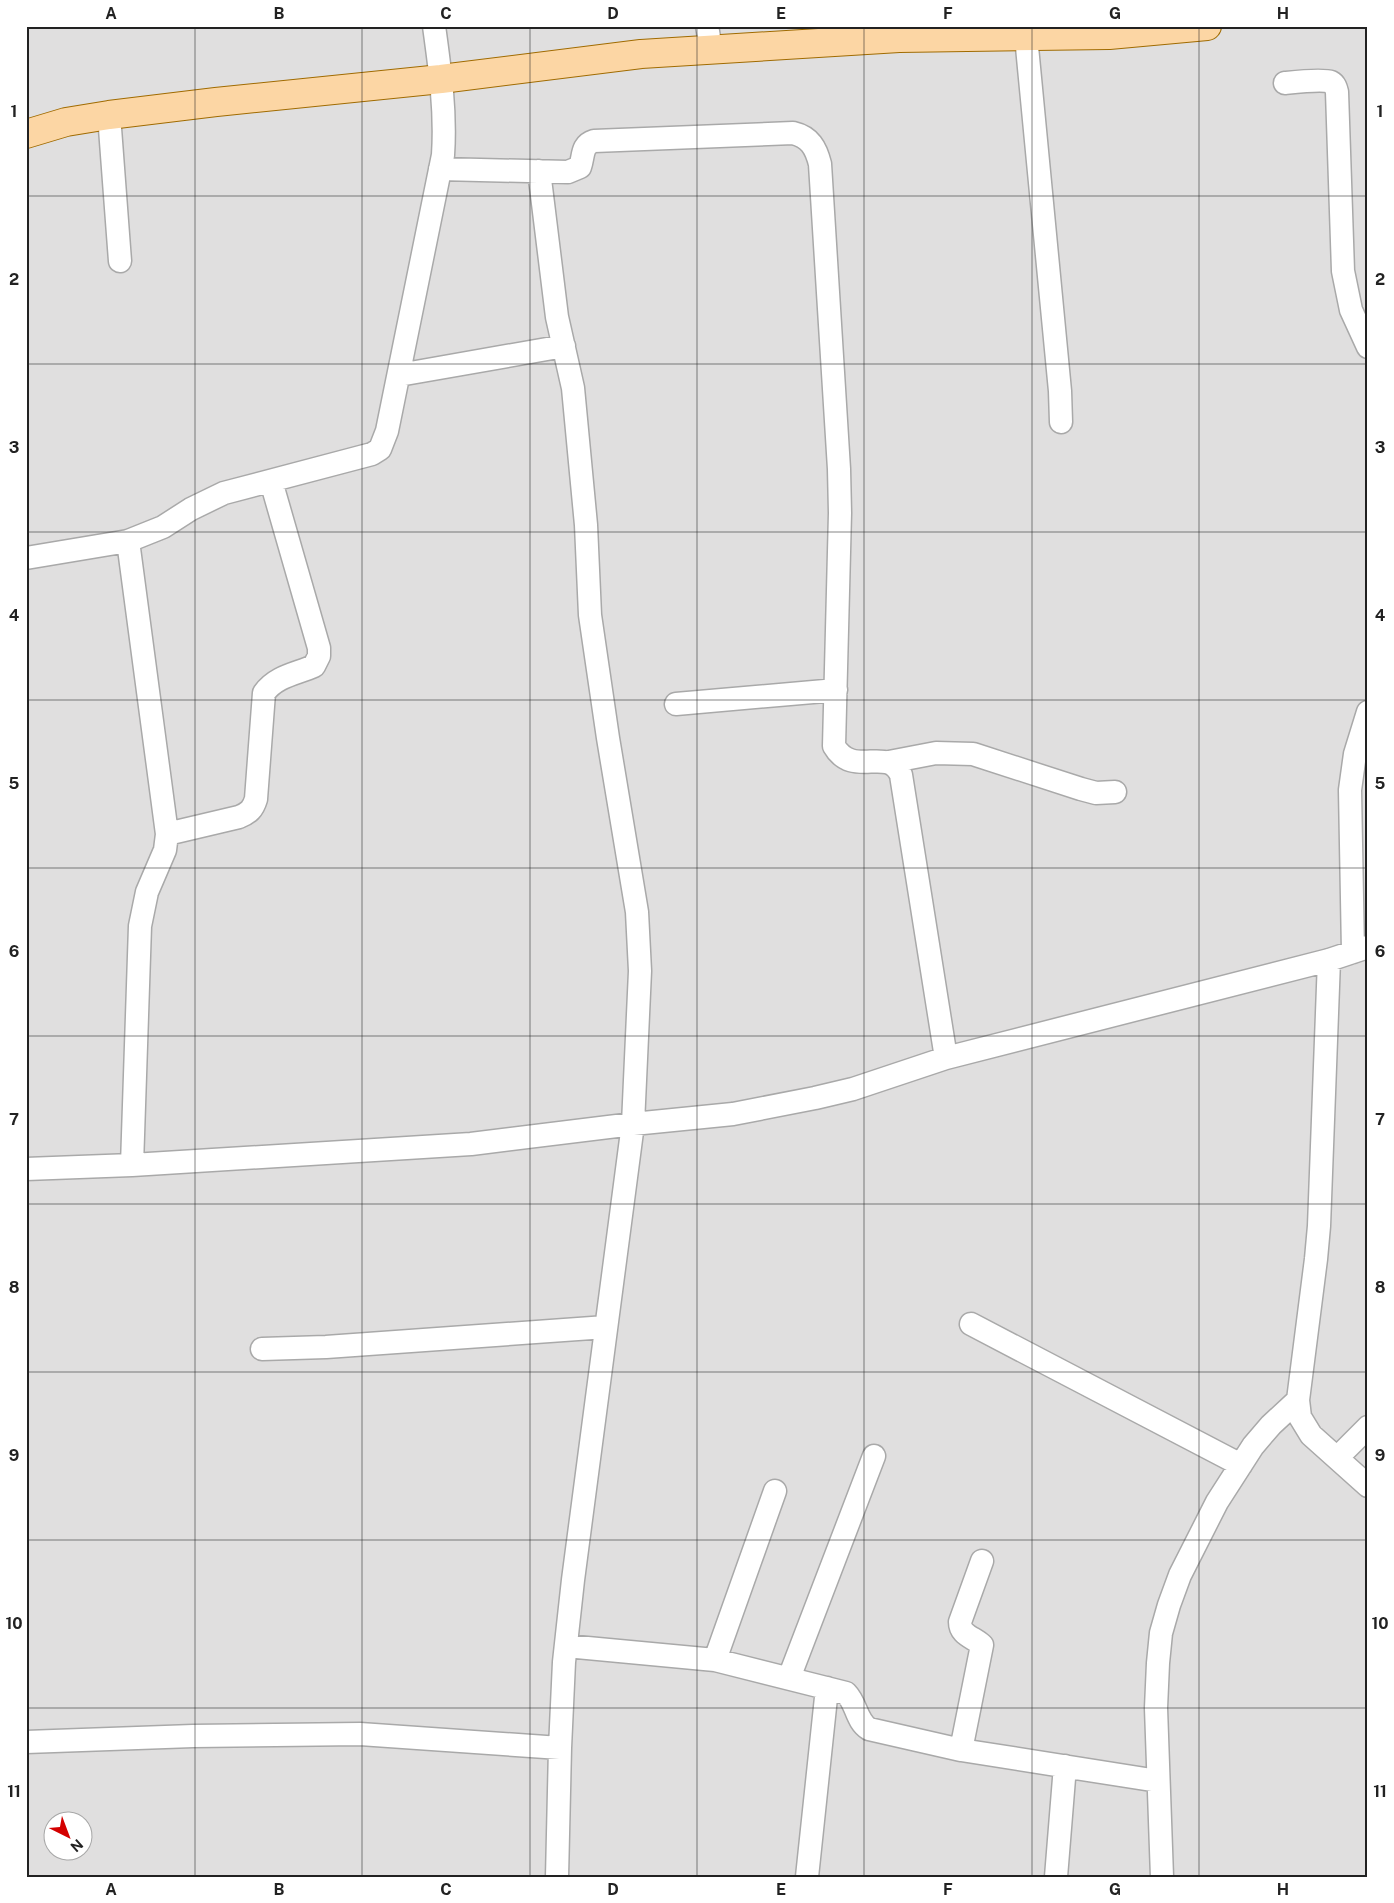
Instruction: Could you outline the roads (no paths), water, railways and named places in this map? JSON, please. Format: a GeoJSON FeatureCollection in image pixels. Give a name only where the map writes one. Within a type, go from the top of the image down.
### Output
{"type":"FeatureCollection","features":[{"type":"Feature","properties":{"kind":"main road"},"geometry":{"type":"LineString","coordinates":[[26,134],[66,122],[110,115],[441,79],[641,54],[709,38],[899,38],[1026,31],[1108,35],[1207,26]]}},
{"type":"Feature","properties":{"kind":"street"},"geometry":{"type":"LineString","coordinates":[[26,558],[128,541],[163,526],[191,509],[224,493],[372,454],[380,448],[387,431],[399,374],[440,168],[444,138],[441,79],[434,26]]}},
{"type":"Feature","properties":{"kind":"street"},"geometry":{"type":"LineString","coordinates":[[1026,31],[1060,391],[1061,422]]}},
{"type":"Feature","properties":{"kind":"street"},"geometry":{"type":"LineString","coordinates":[[1285,83],[1332,82],[1337,92],[1343,272],[1351,310],[1368,347]]}},
{"type":"Feature","properties":{"kind":"street"},"geometry":{"type":"LineString","coordinates":[[110,115],[120,261]]}},
{"type":"Feature","properties":{"kind":"street"},"geometry":{"type":"LineString","coordinates":[[440,168],[568,172],[580,167],[584,148],[588,143],[594,141],[793,134],[804,136],[812,143],[820,164],[838,429],[840,514],[834,746],[846,760],[854,762],[889,762],[936,753],[973,754],[1081,789],[1096,793],[1114,792]]}},
{"type":"Feature","properties":{"kind":"street"},"geometry":{"type":"LineString","coordinates":[[538,171],[557,317],[573,388],[586,525],[590,615],[638,921],[640,971],[633,1124],[566,1646],[560,1748],[557,1877]]}},
{"type":"Feature","properties":{"kind":"street"},"geometry":{"type":"LineString","coordinates":[[399,374],[564,346]]}},
{"type":"Feature","properties":{"kind":"street"},"geometry":{"type":"LineString","coordinates":[[167,834],[239,817],[248,813],[254,807],[264,693],[269,685],[278,680],[314,666],[319,656],[319,648],[271,481]]}},
{"type":"Feature","properties":{"kind":"street"},"geometry":{"type":"LineString","coordinates":[[128,541],[167,834],[165,850],[147,892],[142,909],[140,926],[132,1165]]}},
{"type":"Feature","properties":{"kind":"street"},"geometry":{"type":"LineString","coordinates":[[676,704],[836,690]]}},
{"type":"Feature","properties":{"kind":"street"},"geometry":{"type":"LineString","coordinates":[[26,1169],[132,1165],[471,1144],[733,1114],[778,1107],[853,1088],[946,1058],[1329,960],[1360,950],[1350,790],[1355,754],[1368,712]]}},
{"type":"Feature","properties":{"kind":"street"},"geometry":{"type":"LineString","coordinates":[[889,762],[897,766],[901,775],[946,1058]]}},
{"type":"Feature","properties":{"kind":"street"},"geometry":{"type":"LineString","coordinates":[[1329,960],[1319,1226],[1298,1400],[1300,1417],[1308,1430],[1368,1486]]}},
{"type":"Feature","properties":{"kind":"street"},"geometry":{"type":"LineString","coordinates":[[971,1324],[1240,1465]]}},
{"type":"Feature","properties":{"kind":"street"},"geometry":{"type":"LineString","coordinates":[[262,1349],[326,1347],[606,1327]]}},
{"type":"Feature","properties":{"kind":"street"},"geometry":{"type":"LineString","coordinates":[[1168,1875],[1158,1781],[1156,1708],[1158,1663],[1166,1614],[1180,1575],[1217,1502],[1240,1465],[1271,1425],[1298,1400]]}},
{"type":"Feature","properties":{"kind":"street"},"geometry":{"type":"LineString","coordinates":[[1337,1458],[1368,1427]]}},
{"type":"Feature","properties":{"kind":"street"},"geometry":{"type":"LineString","coordinates":[[789,1678],[874,1456]]}},
{"type":"Feature","properties":{"kind":"street"},"geometry":{"type":"LineString","coordinates":[[715,1660],[775,1491]]}},
{"type":"Feature","properties":{"kind":"street"},"geometry":{"type":"LineString","coordinates":[[962,1750],[982,1645],[965,1634],[960,1628],[960,1622],[982,1561]]}},
{"type":"Feature","properties":{"kind":"street"},"geometry":{"type":"LineString","coordinates":[[566,1646],[715,1660],[846,1693],[855,1706],[860,1721],[869,1729],[962,1750],[1158,1781]]}},
{"type":"Feature","properties":{"kind":"street"},"geometry":{"type":"LineString","coordinates":[[807,1877],[827,1688]]}},
{"type":"Feature","properties":{"kind":"street"},"geometry":{"type":"LineString","coordinates":[[26,1742],[193,1736],[351,1734],[560,1748]]}},
{"type":"Feature","properties":{"kind":"street"},"geometry":{"type":"LineString","coordinates":[[1056,1877],[1065,1766]]}}]}
